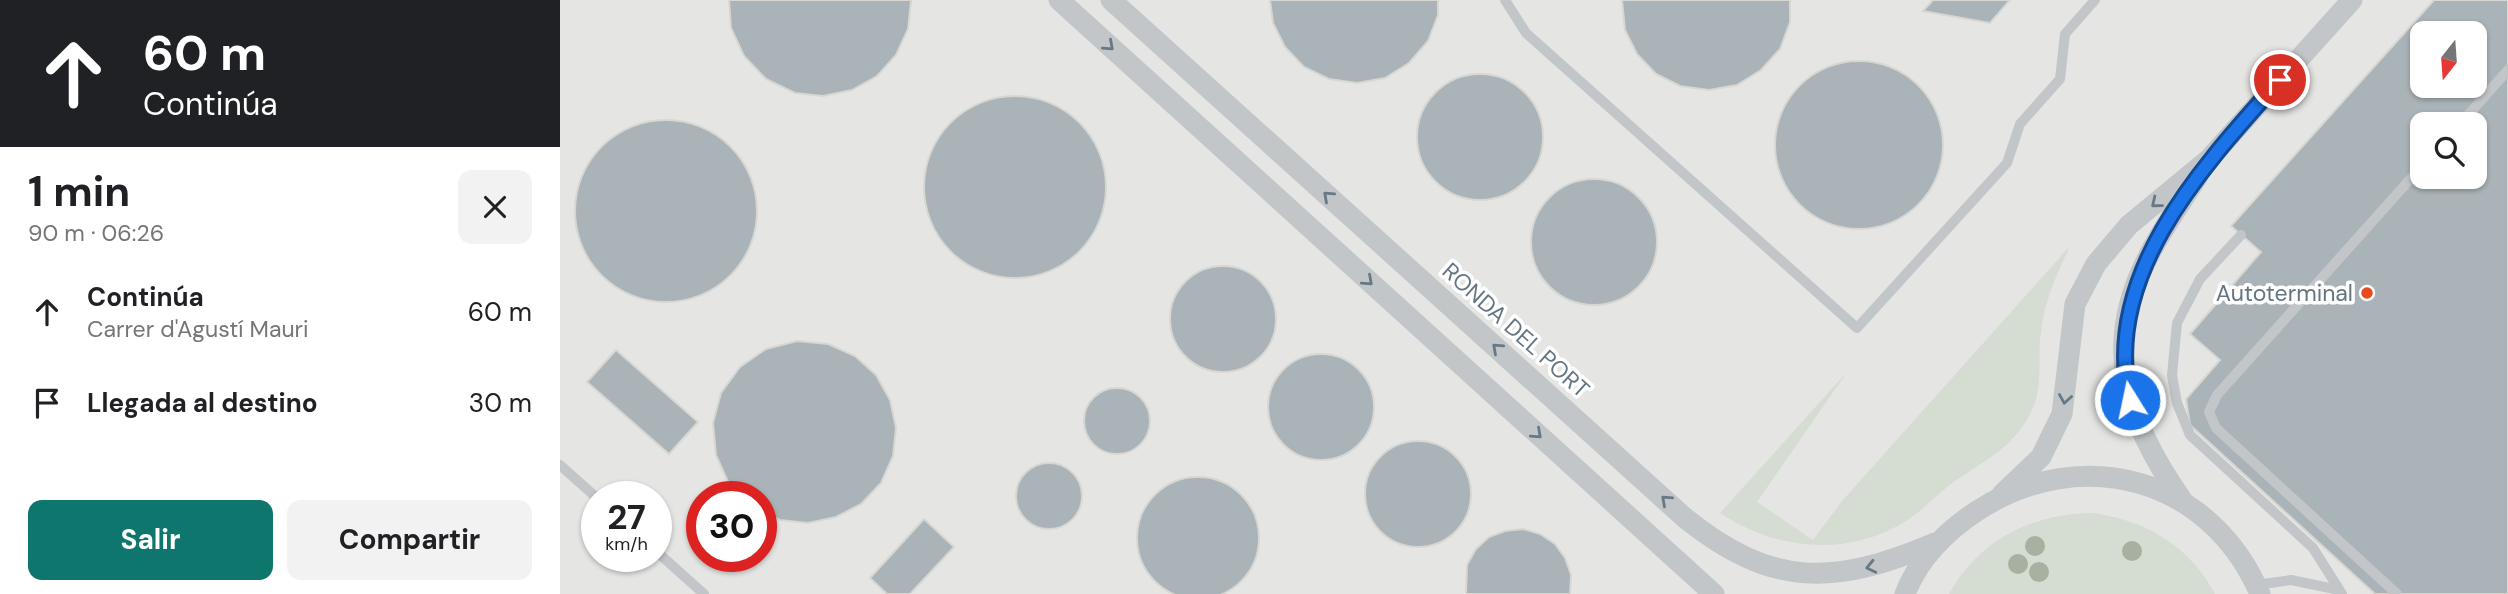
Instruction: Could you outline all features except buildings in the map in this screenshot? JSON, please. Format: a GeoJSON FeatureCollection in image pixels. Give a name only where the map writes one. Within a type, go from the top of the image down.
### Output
{"type":"FeatureCollection","features":[{"type":"Feature","properties":{"kind":"street"},"geometry":{"type":"LineString","coordinates":[[1059,0],[1714,594]]}},
{"type":"Feature","properties":{"kind":"street","name":"RONDA DEL PORT"},"geometry":{"type":"LineString","coordinates":[[1111,0],[1685,518],[1729,551],[1775,569],[1836,573],[1889,562],[1935,543]]}},
{"type":"Feature","properties":{"kind":"street"},"geometry":{"type":"LineString","coordinates":[[1905,594],[1935,543],[2002,494],[2040,457],[2062,414],[2070,326],[2075,304],[2085,281],[2129,225],[2209,159],[2352,0]]}},
{"type":"Feature","properties":{"kind":"street"},"geometry":{"type":"LineString","coordinates":[[2183,502],[2152,457],[2134,417],[2123,355],[2128,317],[2147,259],[2209,159]]}},
{"type":"Feature","properties":{"kind":"street"},"geometry":{"type":"LineString","coordinates":[[2002,494],[2038,481],[2092,475],[2141,483],[2183,502],[2215,526],[2238,552],[2258,589]]}},
{"type":"Feature","properties":{"kind":"lane"},"geometry":{"type":"LineString","coordinates":[[1505,0],[1526,33],[1857,328],[2007,163],[2020,124],[2060,79],[2065,34],[2095,0]]}},
{"type":"Feature","properties":{"kind":"lane"},"geometry":{"type":"LineString","coordinates":[[2471,112],[2508,71]]}},
{"type":"Feature","properties":{"kind":"lane"},"geometry":{"type":"LineString","coordinates":[[2397,594],[2216,428],[2209,412],[2217,395],[2410,179]]}},
{"type":"Feature","properties":{"kind":"lane"},"geometry":{"type":"LineString","coordinates":[[2241,235],[2200,279],[2177,323],[2172,374],[2177,403],[2190,435],[2313,548],[2340,592]]}},
{"type":"Feature","properties":{"kind":"lane"},"geometry":{"type":"LineString","coordinates":[[560,465],[581,484]]}},
{"type":"Feature","properties":{"kind":"lane"},"geometry":{"type":"LineString","coordinates":[[672,565],[704,594]]}},
{"type":"Feature","properties":{"kind":"lane"},"geometry":{"type":"LineString","coordinates":[[2258,589],[2291,580],[2340,592]]}},
{"type":"Feature","properties":{"kind":"shaded area"},"geometry":{"type":"Polygon","coordinates":[[[560,0],[2508,0],[2508,594],[560,594],[560,0]]]}},
{"type":"Feature","properties":{"kind":"shaded area"},"geometry":{"type":"Polygon","coordinates":[[[2070,246],[2045,309],[2036,401],[2017,434],[1997,453],[1951,484],[1906,521],[1860,541],[1812,545],[1787,542],[1764,535],[1720,513],[1847,372],[1757,502],[1813,540],[1842,501],[2070,246]]]}},
{"type":"Feature","properties":{"kind":"shaded area"},"geometry":{"type":"Polygon","coordinates":[[[2091,513],[2129,521],[2164,538],[2193,562],[2215,594],[1949,594],[1975,559],[2009,534],[2048,518],[2091,513]]]}},
{"type":"Feature","properties":{"kind":"place","name":"Autoterminal"},"geometry":{"type":"Point","coordinates":[2367,293]}},
{"type":"Feature","properties":{"kind":"route"},"geometry":{"type":"LineString","coordinates":[[2130,400],[2123,355],[2128,317],[2147,259],[2209,159],[2280,80]]}}]}
